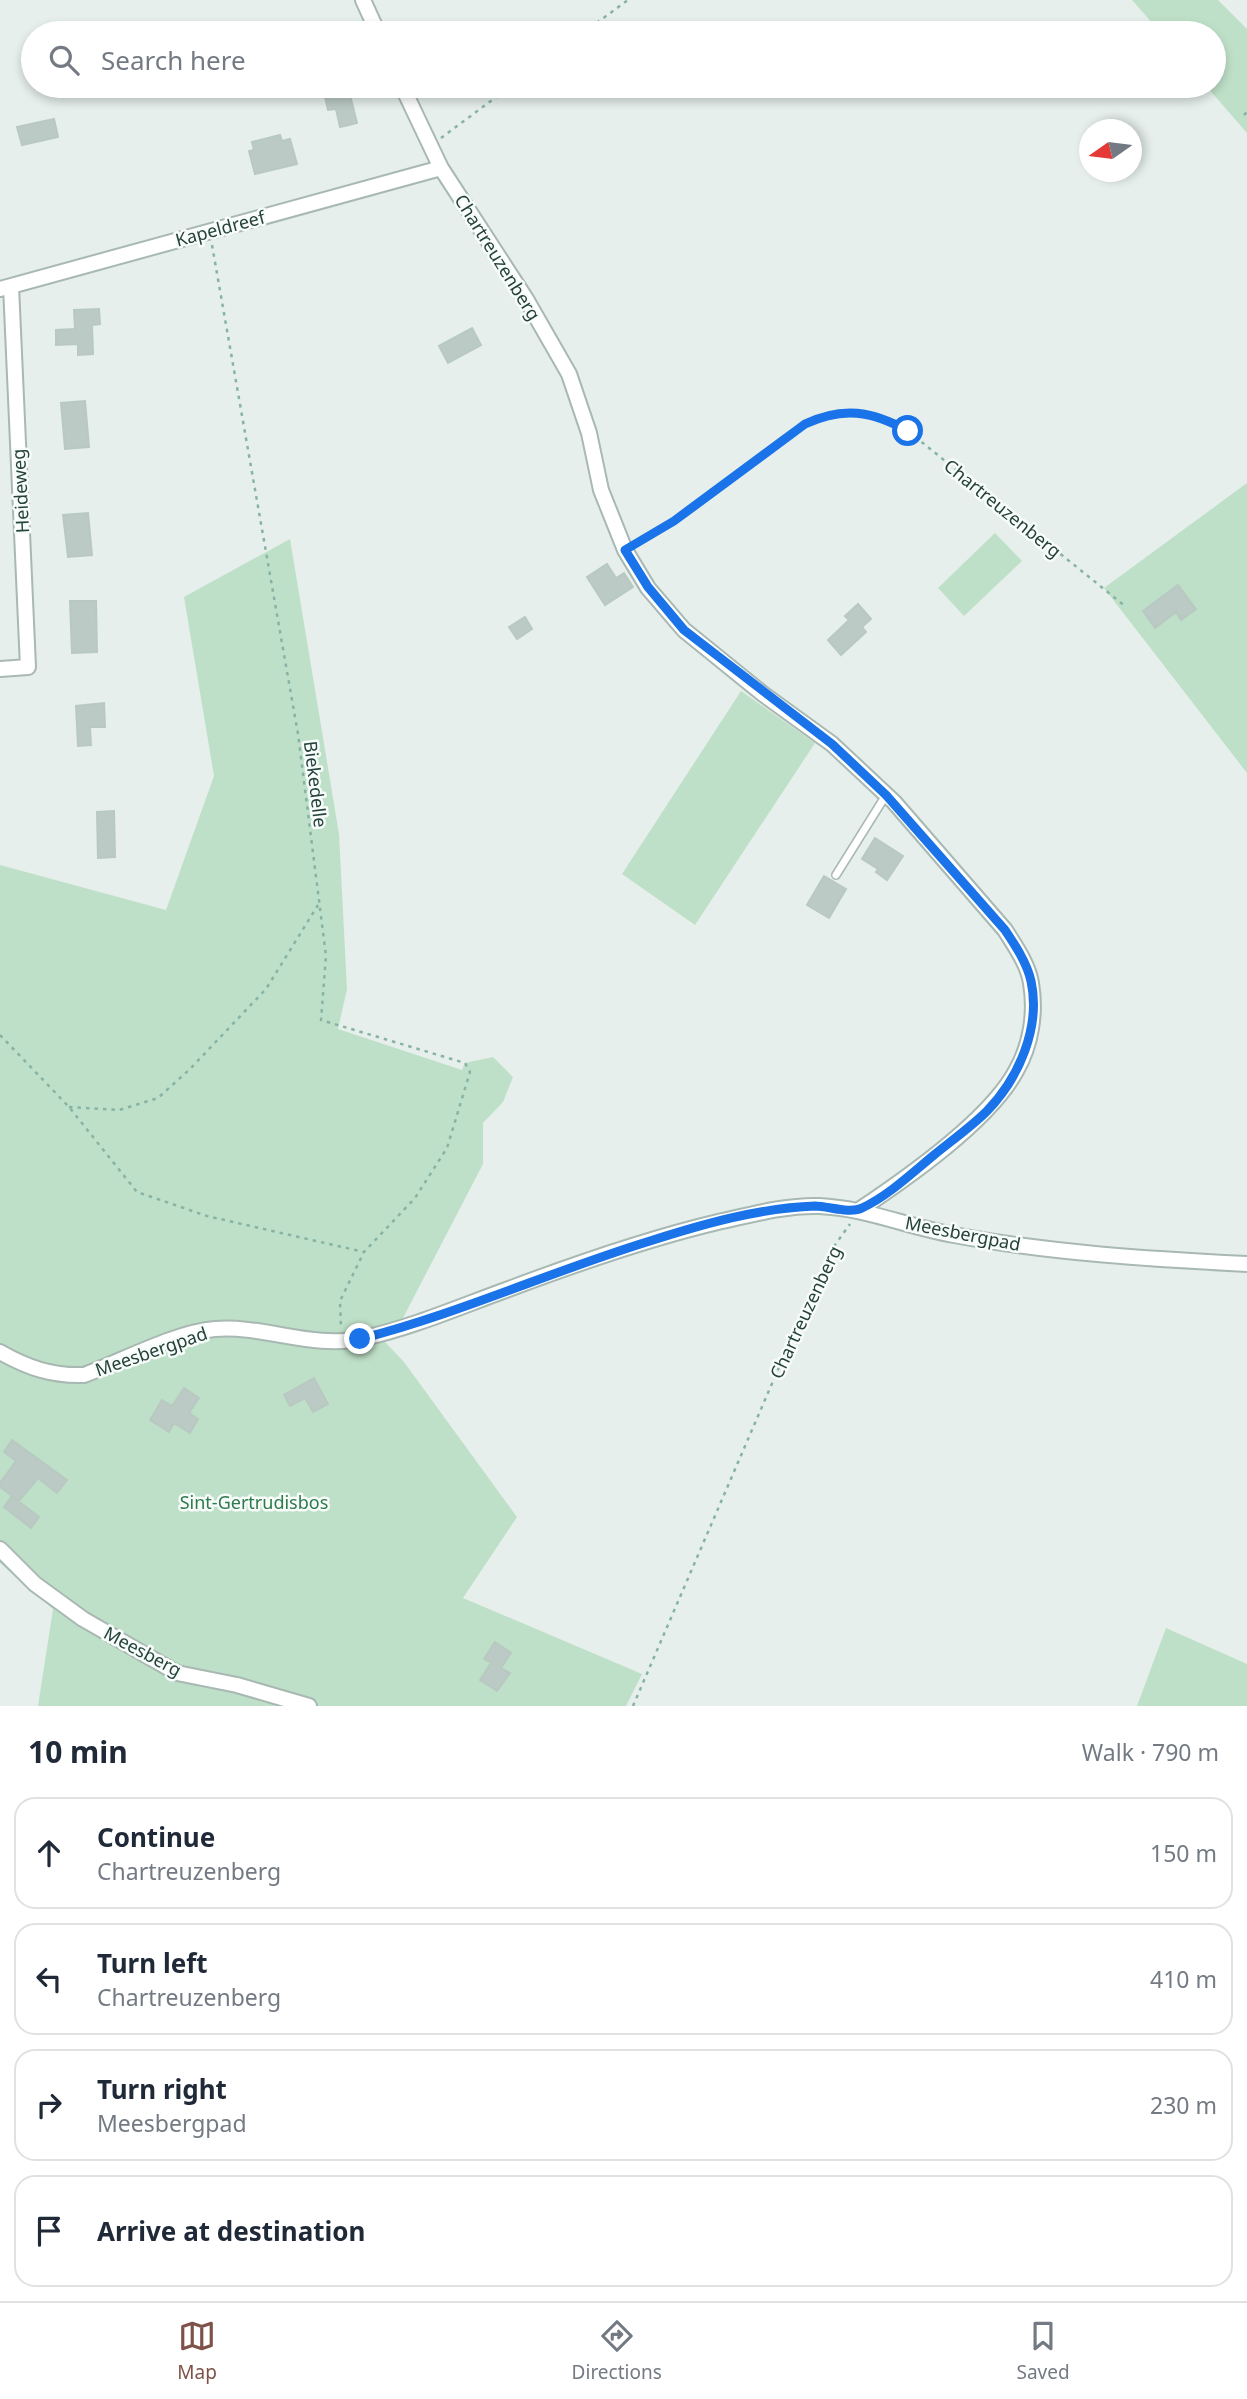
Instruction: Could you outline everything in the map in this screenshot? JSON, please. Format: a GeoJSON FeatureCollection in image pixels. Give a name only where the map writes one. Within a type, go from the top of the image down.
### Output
{"type":"FeatureCollection","features":[{"type":"Feature","properties":{"kind":"street"},"geometry":{"type":"LineString","coordinates":[[363,0],[373,21]]}},
{"type":"Feature","properties":{"kind":"street","name":"Chartreuzenberg"},"geometry":{"type":"LineString","coordinates":[[408,98],[441,168],[526,299],[569,374],[589,433],[601,490],[625,550],[648,587],[684,630],[832,744],[886,795],[1005,930],[1019,952],[1031,981],[1034,1024],[1017,1071],[988,1110],[897,1185],[859,1210]]}},
{"type":"Feature","properties":{"kind":"street","name":"Kapeldreef"},"geometry":{"type":"LineString","coordinates":[[5,287],[441,168]]}},
{"type":"Feature","properties":{"kind":"street","name":"Heideweg"},"geometry":{"type":"LineString","coordinates":[[0,669],[28,667],[5,287]]}},
{"type":"Feature","properties":{"kind":"street","name":"Meesbergpad"},"geometry":{"type":"LineString","coordinates":[[0,1352],[37,1370],[84,1375],[191,1333],[214,1329],[237,1329],[299,1339],[341,1342],[360,1339],[416,1323],[520,1284],[649,1241],[758,1213],[816,1206],[859,1210],[920,1228],[981,1239],[1103,1256],[1247,1264]]}},
{"type":"Feature","properties":{"kind":"street","name":"Meesberg"},"geometry":{"type":"LineString","coordinates":[[0,1549],[35,1584],[83,1619],[177,1673],[237,1685],[309,1706]]}},
{"type":"Feature","properties":{"kind":"lane"},"geometry":{"type":"LineString","coordinates":[[836,875],[886,795]]}},
{"type":"Feature","properties":{"kind":"path"},"geometry":{"type":"LineString","coordinates":[[599,21],[628,0]]}},
{"type":"Feature","properties":{"kind":"path"},"geometry":{"type":"LineString","coordinates":[[430,147],[495,98]]}},
{"type":"Feature","properties":{"kind":"path","name":"Biekedelle"},"geometry":{"type":"LineString","coordinates":[[209,231],[298,734],[326,956],[321,1020],[465,1063],[470,1072],[447,1148],[415,1198],[364,1252]]}},
{"type":"Feature","properties":{"kind":"path","name":"Chartreuzenberg"},"geometry":{"type":"LineString","coordinates":[[625,550],[674,521],[805,424],[824,415],[849,412],[867,414],[888,420],[908,431],[1125,606]]}},
{"type":"Feature","properties":{"kind":"path"},"geometry":{"type":"LineString","coordinates":[[69,1107],[119,1110],[158,1098],[190,1069],[266,989],[318,905]]}},
{"type":"Feature","properties":{"kind":"path"},"geometry":{"type":"LineString","coordinates":[[0,1035],[69,1107],[137,1192],[208,1216],[364,1252],[340,1301],[341,1342]]}},
{"type":"Feature","properties":{"kind":"path","name":"Chartreuzenberg"},"geometry":{"type":"LineString","coordinates":[[633,1706],[808,1300],[835,1245],[859,1210]]}},
{"type":"Feature","properties":{"kind":"green space"},"geometry":{"type":"Polygon","coordinates":[[[1132,0],[1218,0],[1247,29],[1247,133],[1216,98],[1226,98],[1226,21],[1150,21],[1132,0]]]}},
{"type":"Feature","properties":{"kind":"green space"},"geometry":{"type":"Polygon","coordinates":[[[1247,483],[1247,773],[1104,588],[1247,483]]]}},
{"type":"Feature","properties":{"kind":"green space"},"geometry":{"type":"Polygon","coordinates":[[[995,533],[1022,561],[964,616],[938,588],[995,533]]]}},
{"type":"Feature","properties":{"kind":"green space","name":"Sint-Gertrudisbos"},"geometry":{"type":"Polygon","coordinates":[[[290,539],[339,834],[347,989],[338,1029],[462,1070],[465,1063],[493,1057],[513,1077],[503,1102],[483,1123],[483,1164],[403,1318],[384,1341],[404,1362],[517,1517],[463,1598],[642,1674],[626,1706],[38,1706],[53,1609],[0,1563],[0,865],[166,910],[214,776],[184,597],[290,539]]]}},
{"type":"Feature","properties":{"kind":"green space"},"geometry":{"type":"Polygon","coordinates":[[[741,691],[815,743],[695,925],[622,874],[741,691]]]}},
{"type":"Feature","properties":{"kind":"green space"},"geometry":{"type":"Polygon","coordinates":[[[1166,1628],[1247,1664],[1247,1706],[1137,1706],[1166,1628]]]}},
{"type":"Feature","properties":{"kind":"building"},"geometry":{"type":"Polygon","coordinates":[[[325,98],[351,98],[357,123],[340,127],[336,109],[328,110],[325,98]]]}},
{"type":"Feature","properties":{"kind":"building"},"geometry":{"type":"Polygon","coordinates":[[[54,119],[58,137],[22,145],[17,127],[54,119]]]}},
{"type":"Feature","properties":{"kind":"building"},"geometry":{"type":"Polygon","coordinates":[[[280,135],[282,141],[290,139],[297,164],[255,174],[249,151],[254,150],[252,142],[280,135]]]}},
{"type":"Feature","properties":{"kind":"building"},"geometry":{"type":"Polygon","coordinates":[[[99,309],[100,324],[92,325],[93,354],[78,355],[78,344],[56,345],[56,330],[75,329],[74,310],[99,309]]]}},
{"type":"Feature","properties":{"kind":"building"},"geometry":{"type":"Polygon","coordinates":[[[472,328],[481,345],[448,363],[439,346],[472,328]]]}},
{"type":"Feature","properties":{"kind":"building"},"geometry":{"type":"Polygon","coordinates":[[[85,401],[89,447],[65,449],[61,403],[85,401]]]}},
{"type":"Feature","properties":{"kind":"building"},"geometry":{"type":"Polygon","coordinates":[[[88,513],[92,555],[68,557],[63,515],[88,513]]]}},
{"type":"Feature","properties":{"kind":"building"},"geometry":{"type":"Polygon","coordinates":[[[607,564],[616,578],[624,573],[633,587],[605,605],[587,577],[607,564]]]}},
{"type":"Feature","properties":{"kind":"building"},"geometry":{"type":"Polygon","coordinates":[[[1178,585],[1196,609],[1181,620],[1176,612],[1155,628],[1143,611],[1178,585]]]}},
{"type":"Feature","properties":{"kind":"building"},"geometry":{"type":"Polygon","coordinates":[[[70,601],[96,601],[97,652],[72,653],[70,601]]]}},
{"type":"Feature","properties":{"kind":"building"},"geometry":{"type":"Polygon","coordinates":[[[858,604],[871,619],[862,627],[866,632],[841,655],[828,640],[849,620],[845,616],[858,604]]]}},
{"type":"Feature","properties":{"kind":"building"},"geometry":{"type":"Polygon","coordinates":[[[525,617],[532,629],[517,639],[509,627],[525,617]]]}},
{"type":"Feature","properties":{"kind":"building"},"geometry":{"type":"Polygon","coordinates":[[[104,703],[105,727],[90,727],[91,745],[78,746],[76,706],[104,703]]]}},
{"type":"Feature","properties":{"kind":"building"},"geometry":{"type":"Polygon","coordinates":[[[114,811],[115,857],[98,858],[97,812],[114,811]]]}},
{"type":"Feature","properties":{"kind":"building"},"geometry":{"type":"Polygon","coordinates":[[[875,838],[903,856],[887,880],[876,872],[878,869],[862,859],[875,838]]]}},
{"type":"Feature","properties":{"kind":"building"},"geometry":{"type":"Polygon","coordinates":[[[824,876],[846,889],[829,918],[807,905],[824,876]]]}},
{"type":"Feature","properties":{"kind":"building"},"geometry":{"type":"Polygon","coordinates":[[[314,1378],[328,1404],[313,1412],[305,1398],[290,1406],[284,1395],[314,1378]]]}},
{"type":"Feature","properties":{"kind":"building"},"geometry":{"type":"Polygon","coordinates":[[[184,1388],[199,1398],[189,1413],[198,1419],[190,1433],[174,1423],[169,1432],[150,1420],[162,1400],[172,1406],[184,1388]]]}},
{"type":"Feature","properties":{"kind":"building"},"geometry":{"type":"Polygon","coordinates":[[[12,1440],[67,1480],[57,1493],[38,1478],[19,1501],[0,1487],[16,1461],[4,1452],[12,1440]]]}},
{"type":"Feature","properties":{"kind":"building"},"geometry":{"type":"Polygon","coordinates":[[[12,1496],[39,1517],[31,1528],[4,1507],[12,1496]]]}},
{"type":"Feature","properties":{"kind":"building"},"geometry":{"type":"Polygon","coordinates":[[[495,1642],[511,1653],[501,1668],[510,1673],[497,1691],[480,1680],[491,1663],[484,1659],[495,1642]]]}},
{"type":"Feature","properties":{"kind":"route"},"geometry":{"type":"LineString","coordinates":[[360,1339],[416,1323],[520,1284],[704,1225],[758,1213],[816,1206],[859,1210],[897,1185],[988,1110],[1017,1071],[1034,1024],[1031,981],[1019,952],[1005,930],[894,802],[832,744],[763,694],[684,630],[648,587],[625,550],[674,521],[805,424],[824,415],[849,412],[867,414],[888,420],[908,431]]}}]}
